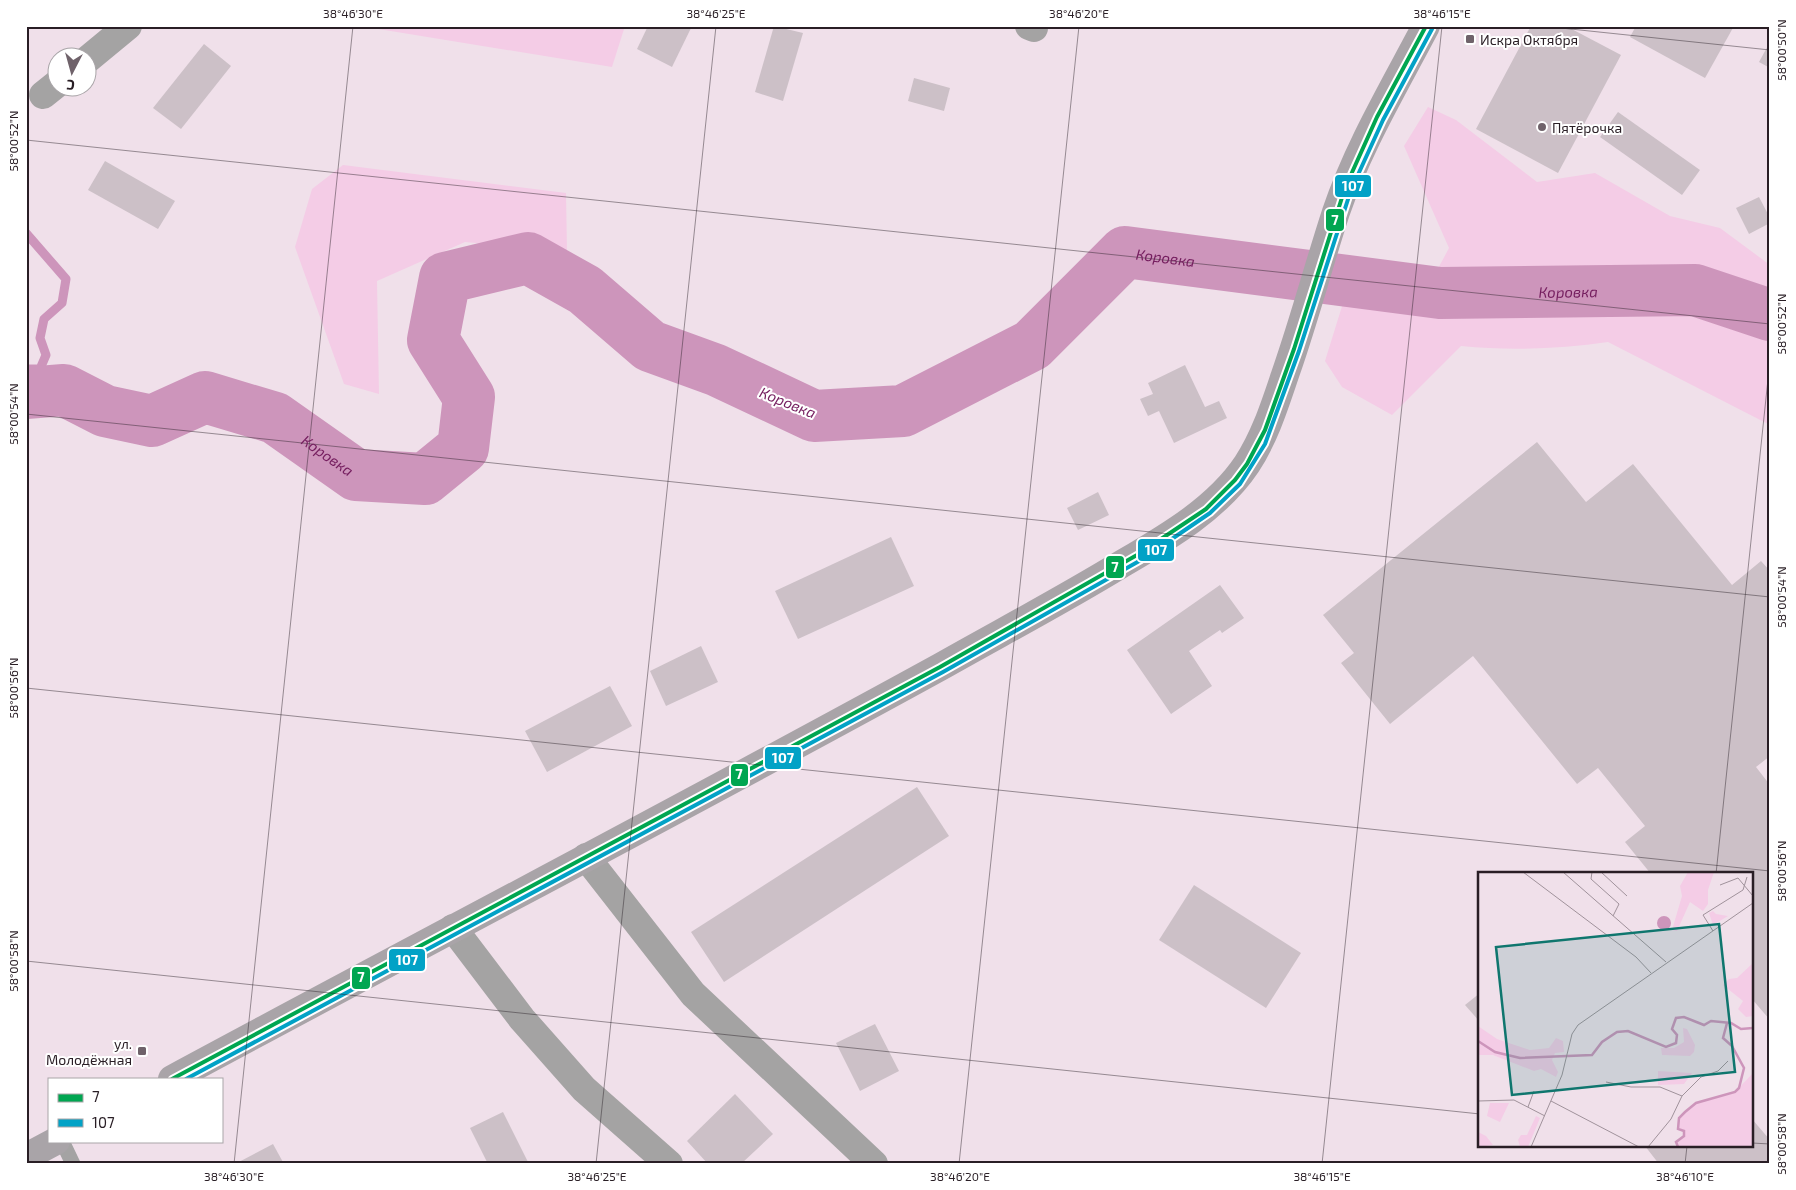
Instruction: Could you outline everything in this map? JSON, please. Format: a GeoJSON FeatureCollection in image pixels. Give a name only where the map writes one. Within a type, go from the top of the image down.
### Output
{"type":"FeatureCollection","features":[{"type":"Feature","properties":{"kind":"main road"},"geometry":{"type":"LineString","coordinates":[[174,1078],[586,858],[1066,597],[1153,545],[1191,519],[1230,485],[1247,464],[1260,439],[1275,405],[1295,347],[1337,210],[1352,169],[1426,26]]}},
{"type":"Feature","properties":{"kind":"main road"},"geometry":{"type":"LineString","coordinates":[[26,1157],[54,1142]]}},
{"type":"Feature","properties":{"kind":"street"},"geometry":{"type":"LineString","coordinates":[[98,51],[128,26]]}},
{"type":"Feature","properties":{"kind":"street"},"geometry":{"type":"LineString","coordinates":[[586,858],[693,994],[874,1164]]}},
{"type":"Feature","properties":{"kind":"street"},"geometry":{"type":"LineString","coordinates":[[453,928],[522,1019],[584,1089],[669,1164]]}},
{"type":"Feature","properties":{"kind":"lane"},"geometry":{"type":"LineString","coordinates":[[62,1142],[73,1164]]}},
{"type":"Feature","properties":{"kind":"shaded area"},"geometry":{"type":"Polygon","coordinates":[[[360,26],[625,26],[612,67],[360,26]]]}},
{"type":"Feature","properties":{"kind":"shaded area"},"geometry":{"type":"Polygon","coordinates":[[[1428,107],[1456,120],[1537,182],[1595,173],[1670,216],[1720,228],[1770,265],[1770,425],[1608,342],[1535,348],[1461,346],[1392,415],[1342,387],[1325,361],[1343,303],[1419,304],[1449,248],[1404,146],[1428,107]]]}},
{"type":"Feature","properties":{"kind":"shaded area"},"geometry":{"type":"Polygon","coordinates":[[[343,165],[566,193],[567,251],[465,242],[377,281],[379,394],[344,384],[295,247],[312,189],[343,165]]]}},
{"type":"Feature","properties":{"kind":"building"},"geometry":{"type":"Polygon","coordinates":[[[648,26],[692,26],[672,67],[637,49],[648,26]]]}},
{"type":"Feature","properties":{"kind":"building"},"geometry":{"type":"Polygon","coordinates":[[[774,26],[803,33],[783,101],[755,92],[774,26]]]}},
{"type":"Feature","properties":{"kind":"building"},"geometry":{"type":"Polygon","coordinates":[[[1531,26],[1566,26],[1621,55],[1558,173],[1476,129],[1531,26]]]}},
{"type":"Feature","properties":{"kind":"building"},"geometry":{"type":"Polygon","coordinates":[[[1636,26],[1734,26],[1705,78],[1630,37],[1636,26]]]}},
{"type":"Feature","properties":{"kind":"building"},"geometry":{"type":"Polygon","coordinates":[[[1770,42],[1770,68],[1759,62],[1770,42]]]}},
{"type":"Feature","properties":{"kind":"building"},"geometry":{"type":"Polygon","coordinates":[[[204,44],[231,66],[181,129],[153,108],[204,44]]]}},
{"type":"Feature","properties":{"kind":"building"},"geometry":{"type":"Polygon","coordinates":[[[914,78],[950,88],[944,111],[908,101],[914,78]]]}},
{"type":"Feature","properties":{"kind":"building"},"geometry":{"type":"Polygon","coordinates":[[[1618,112],[1700,170],[1682,195],[1600,137],[1618,112]]]}},
{"type":"Feature","properties":{"kind":"building"},"geometry":{"type":"Polygon","coordinates":[[[105,161],[175,201],[158,229],[88,190],[105,161]]]}},
{"type":"Feature","properties":{"kind":"building"},"geometry":{"type":"Polygon","coordinates":[[[1759,197],[1770,218],[1770,223],[1749,234],[1736,208],[1759,197]]]}},
{"type":"Feature","properties":{"kind":"building"},"geometry":{"type":"Polygon","coordinates":[[[1185,365],[1205,407],[1219,401],[1227,418],[1174,443],[1159,411],[1148,416],[1140,399],[1153,394],[1148,383],[1185,365]]]}},
{"type":"Feature","properties":{"kind":"building"},"geometry":{"type":"Polygon","coordinates":[[[1537,442],[1586,502],[1633,464],[1732,585],[1761,561],[1770,571],[1770,756],[1756,767],[1770,785],[1770,1020],[1754,1001],[1754,872],[1649,872],[1625,842],[1645,826],[1598,768],[1577,784],[1473,656],[1390,724],[1341,663],[1354,653],[1323,615],[1537,442]]]}},
{"type":"Feature","properties":{"kind":"building"},"geometry":{"type":"Polygon","coordinates":[[[1098,492],[1109,515],[1078,530],[1067,508],[1098,492]]]}},
{"type":"Feature","properties":{"kind":"building"},"geometry":{"type":"Polygon","coordinates":[[[891,537],[914,586],[798,639],[775,591],[891,537]]]}},
{"type":"Feature","properties":{"kind":"building"},"geometry":{"type":"Polygon","coordinates":[[[1220,585],[1244,618],[1222,633],[1220,630],[1189,651],[1212,686],[1171,714],[1127,650],[1220,585]]]}},
{"type":"Feature","properties":{"kind":"building"},"geometry":{"type":"Polygon","coordinates":[[[701,646],[718,682],[666,706],[650,671],[701,646]]]}},
{"type":"Feature","properties":{"kind":"building"},"geometry":{"type":"Polygon","coordinates":[[[610,686],[632,726],[547,772],[525,731],[610,686]]]}},
{"type":"Feature","properties":{"kind":"building"},"geometry":{"type":"Polygon","coordinates":[[[917,787],[949,836],[724,982],[691,932],[917,787]]]}},
{"type":"Feature","properties":{"kind":"building"},"geometry":{"type":"Polygon","coordinates":[[[1194,885],[1301,953],[1266,1008],[1159,940],[1194,885]]]}},
{"type":"Feature","properties":{"kind":"building"},"geometry":{"type":"Polygon","coordinates":[[[1478,995],[1478,1020],[1465,1005],[1478,995]]]}},
{"type":"Feature","properties":{"kind":"building"},"geometry":{"type":"Polygon","coordinates":[[[875,1024],[899,1071],[860,1091],[836,1043],[875,1024]]]}},
{"type":"Feature","properties":{"kind":"building"},"geometry":{"type":"Polygon","coordinates":[[[735,1094],[773,1134],[741,1164],[708,1164],[687,1141],[735,1094]]]}},
{"type":"Feature","properties":{"kind":"building"},"geometry":{"type":"Polygon","coordinates":[[[503,1112],[529,1164],[488,1164],[470,1128],[503,1112]]]}},
{"type":"Feature","properties":{"kind":"building"},"geometry":{"type":"Polygon","coordinates":[[[1754,1121],[1770,1140],[1770,1164],[1659,1164],[1647,1148],[1754,1148],[1754,1121]]]}},
{"type":"Feature","properties":{"kind":"building"},"geometry":{"type":"Polygon","coordinates":[[[273,1144],[284,1164],[235,1164],[273,1144]]]}},
{"type":"Feature","properties":{"kind":"waterway"},"geometry":{"type":"LineString","coordinates":[[26,233],[66,279],[62,303],[44,319],[40,338],[46,355],[40,369],[26,369]]}},
{"type":"Feature","properties":{"kind":"waterway","name":"Коровка"},"geometry":{"type":"LineString","coordinates":[[26,393],[64,390],[105,411],[152,421],[205,397],[275,418],[356,475],[425,479],[463,448],[469,397],[433,340],[445,278],[528,258],[585,290],[650,346],[716,370],[814,416],[903,411],[1032,345],[1125,252],[1440,293],[1695,290],[1770,315]]}},
{"type":"Feature","properties":{"kind":"transit line","name":"7"},"geometry":{"type":"LineString","coordinates":[[174,1078],[940,667],[1137,555],[1206,509],[1235,480],[1247,464],[1265,430],[1294,349],[1345,188],[1377,117],[1426,26]]}},
{"type":"Feature","properties":{"kind":"transit line","name":"107"},"geometry":{"type":"LineString","coordinates":[[188,1078],[943,672],[1141,560],[1210,513],[1240,484],[1265,444],[1299,351],[1351,190],[1383,120],[1432,29]]}},
{"type":"Feature","properties":{"kind":"place","name":"Искра Октября"},"geometry":{"type":"Point","coordinates":[1470,39]}},
{"type":"Feature","properties":{"kind":"place","name":"Пятёрочка"},"geometry":{"type":"Point","coordinates":[1542,127]}},
{"type":"Feature","properties":{"kind":"place","name":"ул. Молодёжная"},"geometry":{"type":"Point","coordinates":[142,1051]}}]}
